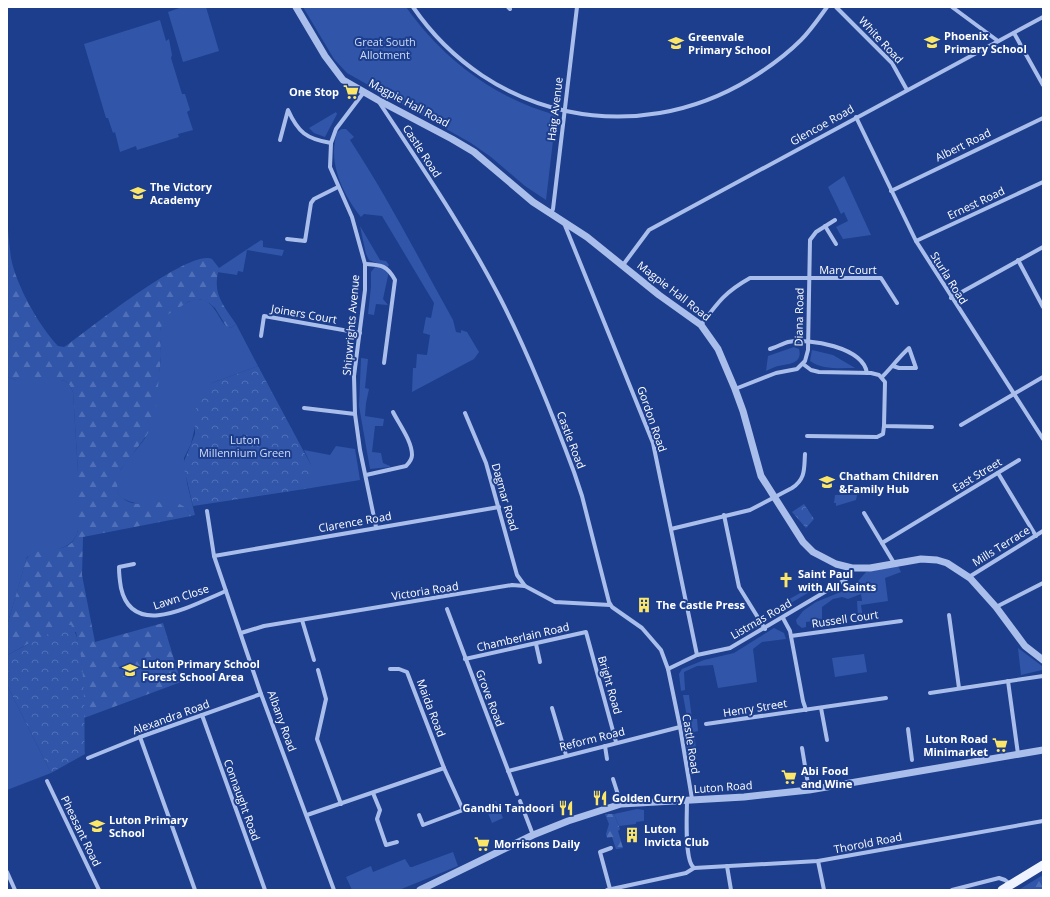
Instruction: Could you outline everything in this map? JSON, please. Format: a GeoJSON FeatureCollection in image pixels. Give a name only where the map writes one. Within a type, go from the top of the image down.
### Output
{"type":"FeatureCollection","features":[{"type":"Feature","properties":{"kind":"main road"},"geometry":{"type":"LineString","coordinates":[[1006,888],[1043,865]]}},
{"type":"Feature","properties":{"kind":"street","name":"Magpie Hall Road"},"geometry":{"type":"LineString","coordinates":[[296,7],[334,70],[343,80],[468,148],[515,187],[550,213],[587,237],[659,295],[701,325],[718,349],[734,389],[747,424],[759,472],[774,498],[802,540],[811,550],[826,560],[852,568],[870,568],[913,560],[937,560],[954,566],[969,577],[996,607],[1025,646],[1043,660]]}},
{"type":"Feature","properties":{"kind":"street"},"geometry":{"type":"LineString","coordinates":[[413,7],[434,34],[459,58],[486,79],[527,100],[583,114],[633,116],[670,112],[700,103],[733,89],[772,65],[801,41],[827,7]]}},
{"type":"Feature","properties":{"kind":"street","name":"Haig Avenue"},"geometry":{"type":"LineString","coordinates":[[550,213],[553,209],[577,7]]}},
{"type":"Feature","properties":{"kind":"street","name":"White Road"},"geometry":{"type":"LineString","coordinates":[[836,7],[894,65],[907,90]]}},
{"type":"Feature","properties":{"kind":"street"},"geometry":{"type":"LineString","coordinates":[[952,7],[998,41]]}},
{"type":"Feature","properties":{"kind":"street","name":"Glencoe Road"},"geometry":{"type":"LineString","coordinates":[[623,265],[649,230],[856,116],[1043,17]]}},
{"type":"Feature","properties":{"kind":"street"},"geometry":{"type":"LineString","coordinates":[[1014,33],[1043,85]]}},
{"type":"Feature","properties":{"kind":"street","name":"Shipwrights Avenue"},"geometry":{"type":"LineString","coordinates":[[364,92],[336,129],[330,143],[330,167],[352,217],[365,264],[365,290],[354,376],[355,414],[360,450],[376,527]]}},
{"type":"Feature","properties":{"kind":"street","name":"Castle Road"},"geometry":{"type":"LineString","coordinates":[[378,100],[449,209],[500,298],[516,331],[574,472],[610,605],[635,622],[651,637],[661,650],[668,669],[680,727],[690,800],[688,855],[691,865],[694,868]]}},
{"type":"Feature","properties":{"kind":"street"},"geometry":{"type":"LineString","coordinates":[[280,140],[288,110],[295,125],[304,134],[316,140],[330,143]]}},
{"type":"Feature","properties":{"kind":"street","name":"Sturla Road"},"geometry":{"type":"LineString","coordinates":[[856,116],[916,241],[951,298],[1043,439]]}},
{"type":"Feature","properties":{"kind":"street","name":"Albert Road"},"geometry":{"type":"LineString","coordinates":[[891,190],[1043,118]]}},
{"type":"Feature","properties":{"kind":"street","name":"Ernest Road"},"geometry":{"type":"LineString","coordinates":[[916,241],[1043,182]]}},
{"type":"Feature","properties":{"kind":"street"},"geometry":{"type":"LineString","coordinates":[[287,239],[305,241],[311,203],[314,199],[338,187]]}},
{"type":"Feature","properties":{"kind":"street","name":"Diana Road"},"geometry":{"type":"LineString","coordinates":[[803,364],[807,356],[808,341],[810,240],[816,232],[835,220]]}},
{"type":"Feature","properties":{"kind":"street","name":"Gordon Road"},"geometry":{"type":"LineString","coordinates":[[564,222],[650,432],[672,529],[697,655]]}},
{"type":"Feature","properties":{"kind":"street"},"geometry":{"type":"LineString","coordinates":[[825,226],[836,244]]}},
{"type":"Feature","properties":{"kind":"street"},"geometry":{"type":"LineString","coordinates":[[951,298],[1043,247]]}},
{"type":"Feature","properties":{"kind":"street"},"geometry":{"type":"LineString","coordinates":[[1018,260],[1043,307]]}},
{"type":"Feature","properties":{"kind":"street"},"geometry":{"type":"LineString","coordinates":[[365,264],[383,266],[390,270],[395,280],[384,363]]}},
{"type":"Feature","properties":{"kind":"street"},"geometry":{"type":"LineString","coordinates":[[701,325],[719,300],[737,285],[750,278],[809,278]]}},
{"type":"Feature","properties":{"kind":"street","name":"Mary Court"},"geometry":{"type":"LineString","coordinates":[[809,278],[882,278],[897,303]]}},
{"type":"Feature","properties":{"kind":"street","name":"Joiners Court"},"geometry":{"type":"LineString","coordinates":[[261,336],[264,316],[360,333]]}},
{"type":"Feature","properties":{"kind":"street"},"geometry":{"type":"LineString","coordinates":[[770,349],[788,342],[808,341],[830,345],[850,354],[863,363],[867,373]]}},
{"type":"Feature","properties":{"kind":"street"},"geometry":{"type":"LineString","coordinates":[[882,377],[893,366],[897,359],[909,348],[916,368],[901,368],[893,366]]}},
{"type":"Feature","properties":{"kind":"street"},"geometry":{"type":"LineString","coordinates":[[734,389],[776,373],[793,371],[803,364],[819,372],[867,373],[882,377],[885,382],[883,434],[877,437],[807,436]]}},
{"type":"Feature","properties":{"kind":"street"},"geometry":{"type":"LineString","coordinates":[[961,425],[1043,377]]}},
{"type":"Feature","properties":{"kind":"street"},"geometry":{"type":"LineString","coordinates":[[304,408],[355,414]]}},
{"type":"Feature","properties":{"kind":"street"},"geometry":{"type":"LineString","coordinates":[[366,475],[406,466],[410,462],[412,456],[409,444],[393,412]]}},
{"type":"Feature","properties":{"kind":"street","name":"Dagmar Road"},"geometry":{"type":"LineString","coordinates":[[465,413],[486,463],[517,575],[525,586]]}},
{"type":"Feature","properties":{"kind":"street"},"geometry":{"type":"LineString","coordinates":[[884,426],[932,427]]}},
{"type":"Feature","properties":{"kind":"street"},"geometry":{"type":"LineString","coordinates":[[672,529],[750,510],[774,498],[797,485],[806,471],[805,454]]}},
{"type":"Feature","properties":{"kind":"street","name":"East Street"},"geometry":{"type":"LineString","coordinates":[[882,543],[1020,460]]}},
{"type":"Feature","properties":{"kind":"street"},"geometry":{"type":"LineString","coordinates":[[998,473],[1036,536]]}},
{"type":"Feature","properties":{"kind":"street","name":"Clarence Road"},"geometry":{"type":"LineString","coordinates":[[214,556],[499,507]]}},
{"type":"Feature","properties":{"kind":"street","name":"Albany Road"},"geometry":{"type":"LineString","coordinates":[[206,511],[214,556],[261,694],[307,814],[334,890]]}},
{"type":"Feature","properties":{"kind":"street"},"geometry":{"type":"LineString","coordinates":[[864,513],[894,563]]}},
{"type":"Feature","properties":{"kind":"street"},"geometry":{"type":"LineString","coordinates":[[724,516],[739,588],[764,629]]}},
{"type":"Feature","properties":{"kind":"street","name":"Mills Terrace"},"geometry":{"type":"LineString","coordinates":[[969,577],[1043,532]]}},
{"type":"Feature","properties":{"kind":"street","name":"Lawn Close"},"geometry":{"type":"LineString","coordinates":[[134,564],[119,567],[121,589],[131,607],[145,616],[151,617],[174,612],[226,591]]}},
{"type":"Feature","properties":{"kind":"street","name":"Listmas Road"},"geometry":{"type":"LineString","coordinates":[[668,669],[697,655],[730,648],[845,580],[850,576],[852,568]]}},
{"type":"Feature","properties":{"kind":"street"},"geometry":{"type":"LineString","coordinates":[[996,607],[1043,583]]}},
{"type":"Feature","properties":{"kind":"street","name":"Victoria Road"},"geometry":{"type":"LineString","coordinates":[[241,633],[264,626],[512,585],[525,586]]}},
{"type":"Feature","properties":{"kind":"street"},"geometry":{"type":"LineString","coordinates":[[525,586],[542,597],[558,603],[610,605]]}},
{"type":"Feature","properties":{"kind":"street","name":"Grove Road"},"geometry":{"type":"LineString","coordinates":[[446,609],[517,794]]}},
{"type":"Feature","properties":{"kind":"street"},"geometry":{"type":"LineString","coordinates":[[949,615],[959,688]]}},
{"type":"Feature","properties":{"kind":"street","name":"Henry Street"},"geometry":{"type":"LineString","coordinates":[[783,618],[789,627],[806,710]]}},
{"type":"Feature","properties":{"kind":"street"},"geometry":{"type":"LineString","coordinates":[[302,620],[314,660]]}},
{"type":"Feature","properties":{"kind":"street","name":"Russell Court"},"geometry":{"type":"LineString","coordinates":[[791,636],[901,621]]}},
{"type":"Feature","properties":{"kind":"street","name":"Chamberlain Road"},"geometry":{"type":"LineString","coordinates":[[465,659],[586,632]]}},
{"type":"Feature","properties":{"kind":"street","name":"Bright Road"},"geometry":{"type":"LineString","coordinates":[[586,632],[616,742]]}},
{"type":"Feature","properties":{"kind":"street"},"geometry":{"type":"LineString","coordinates":[[536,644],[540,662]]}},
{"type":"Feature","properties":{"kind":"street","name":"Maida Road"},"geometry":{"type":"LineString","coordinates":[[390,669],[399,669],[406,672],[444,768],[463,810],[423,825],[419,816]]}},
{"type":"Feature","properties":{"kind":"street"},"geometry":{"type":"LineString","coordinates":[[318,670],[326,699],[317,739],[341,804]]}},
{"type":"Feature","properties":{"kind":"street"},"geometry":{"type":"LineString","coordinates":[[930,693],[1043,676]]}},
{"type":"Feature","properties":{"kind":"street"},"geometry":{"type":"LineString","coordinates":[[1008,681],[1018,754]]}},
{"type":"Feature","properties":{"kind":"street","name":"Alexandra Road"},"geometry":{"type":"LineString","coordinates":[[88,758],[140,737],[261,694]]}},
{"type":"Feature","properties":{"kind":"street","name":"Henry Street"},"geometry":{"type":"LineString","coordinates":[[706,724],[886,698]]}},
{"type":"Feature","properties":{"kind":"street"},"geometry":{"type":"LineString","coordinates":[[552,708],[566,755]]}},
{"type":"Feature","properties":{"kind":"street"},"geometry":{"type":"LineString","coordinates":[[821,708],[827,740]]}},
{"type":"Feature","properties":{"kind":"street","name":"Connaught Road"},"geometry":{"type":"LineString","coordinates":[[202,716],[265,890]]}},
{"type":"Feature","properties":{"kind":"street","name":"Reform Road"},"geometry":{"type":"LineString","coordinates":[[508,771],[616,742],[680,727]]}},
{"type":"Feature","properties":{"kind":"street"},"geometry":{"type":"LineString","coordinates":[[908,729],[912,760]]}},
{"type":"Feature","properties":{"kind":"street"},"geometry":{"type":"LineString","coordinates":[[140,737],[196,890]]}},
{"type":"Feature","properties":{"kind":"street"},"geometry":{"type":"LineString","coordinates":[[604,746],[607,759]]}},
{"type":"Feature","properties":{"kind":"street"},"geometry":{"type":"LineString","coordinates":[[802,748],[809,790]]}},
{"type":"Feature","properties":{"kind":"street","name":"Luton Road"},"geometry":{"type":"LineString","coordinates":[[420,890],[533,835],[568,821],[621,804],[744,797],[809,790],[1043,750]]}},
{"type":"Feature","properties":{"kind":"street"},"geometry":{"type":"LineString","coordinates":[[307,814],[341,804],[444,768]]}},
{"type":"Feature","properties":{"kind":"street"},"geometry":{"type":"LineString","coordinates":[[613,779],[621,804]]}},
{"type":"Feature","properties":{"kind":"street","name":"Pheasant Road"},"geometry":{"type":"LineString","coordinates":[[47,781],[99,890]]}},
{"type":"Feature","properties":{"kind":"street"},"geometry":{"type":"LineString","coordinates":[[373,793],[380,810],[377,819],[386,845],[397,842]]}},
{"type":"Feature","properties":{"kind":"street"},"geometry":{"type":"LineString","coordinates":[[520,801],[533,835]]}},
{"type":"Feature","properties":{"kind":"street","name":"Thorold Road"},"geometry":{"type":"LineString","coordinates":[[609,890],[686,873],[694,868],[818,861],[1043,821]]}},
{"type":"Feature","properties":{"kind":"street"},"geometry":{"type":"LineString","coordinates":[[609,890],[600,852],[611,848]]}},
{"type":"Feature","properties":{"kind":"street"},"geometry":{"type":"LineString","coordinates":[[818,861],[824,890]]}},
{"type":"Feature","properties":{"kind":"street"},"geometry":{"type":"LineString","coordinates":[[727,866],[731,890]]}},
{"type":"Feature","properties":{"kind":"street"},"geometry":{"type":"LineString","coordinates":[[7,872],[15,890]]}},
{"type":"Feature","properties":{"kind":"street"},"geometry":{"type":"LineString","coordinates":[[952,890],[999,878],[1005,880],[1006,888]]}},
{"type":"Feature","properties":{"kind":"green space"},"geometry":{"type":"Polygon","coordinates":[[[182,7],[206,7],[219,51],[183,62],[168,12],[182,7]]]}},
{"type":"Feature","properties":{"kind":"green space","name":"Great South Allotment"},"geometry":{"type":"Polygon","coordinates":[[[303,7],[406,7],[436,43],[453,60],[472,74],[491,87],[512,98],[533,108],[556,115],[546,200],[525,186],[491,157],[471,143],[347,73],[334,59],[303,7]]]}},
{"type":"Feature","properties":{"kind":"green space"},"geometry":{"type":"Polygon","coordinates":[[[160,20],[166,41],[169,39],[172,55],[171,58],[182,94],[185,94],[190,110],[187,112],[193,130],[178,134],[179,137],[137,150],[136,146],[120,152],[115,132],[113,133],[108,118],[106,118],[84,44],[160,20]]]}},
{"type":"Feature","properties":{"kind":"green space"},"geometry":{"type":"Polygon","coordinates":[[[336,112],[337,114],[325,137],[314,133],[309,128],[336,112]]]}},
{"type":"Feature","properties":{"kind":"green space"},"geometry":{"type":"Polygon","coordinates":[[[342,129],[346,129],[354,137],[350,140],[403,229],[453,320],[456,332],[461,333],[461,330],[467,332],[479,352],[474,359],[412,392],[413,368],[416,368],[417,354],[427,355],[430,335],[423,333],[426,317],[431,318],[434,303],[382,216],[364,214],[361,217],[344,191],[337,172],[334,151],[337,134],[342,129]]]}},
{"type":"Feature","properties":{"kind":"green space"},"geometry":{"type":"Polygon","coordinates":[[[844,176],[871,235],[843,239],[836,227],[848,221],[844,212],[841,214],[828,187],[844,176]]]}},
{"type":"Feature","properties":{"kind":"green space"},"geometry":{"type":"Polygon","coordinates":[[[7,215],[11,258],[18,280],[29,305],[43,328],[58,346],[64,347],[141,291],[183,266],[200,259],[212,259],[219,268],[217,277],[218,292],[223,304],[236,324],[231,328],[226,326],[215,308],[209,303],[200,299],[188,302],[167,315],[160,329],[161,356],[155,417],[147,435],[121,469],[117,483],[118,493],[125,500],[132,503],[141,504],[168,502],[176,503],[186,508],[191,516],[83,537],[82,575],[95,642],[163,623],[181,682],[84,718],[81,659],[76,632],[28,644],[7,655],[7,626],[26,560],[31,555],[38,552],[61,548],[68,545],[74,539],[78,530],[78,472],[73,392],[70,385],[61,380],[16,380],[7,377],[7,215]]]}},
{"type":"Feature","properties":{"kind":"green space"},"geometry":{"type":"Polygon","coordinates":[[[360,226],[380,260],[386,261],[389,265],[387,267],[369,260],[366,254],[360,226]]]}},
{"type":"Feature","properties":{"kind":"green space"},"geometry":{"type":"Polygon","coordinates":[[[261,240],[263,241],[263,247],[284,250],[282,256],[247,250],[243,272],[238,271],[237,275],[217,272],[219,268],[261,240]]]}},
{"type":"Feature","properties":{"kind":"green space"},"geometry":{"type":"Polygon","coordinates":[[[376,266],[382,267],[389,271],[383,299],[388,305],[376,304],[374,315],[368,314],[371,272],[376,266]]]}},
{"type":"Feature","properties":{"kind":"green space"},"geometry":{"type":"Polygon","coordinates":[[[197,299],[203,300],[211,305],[226,326],[231,328],[236,324],[258,366],[212,383],[195,427],[191,444],[184,458],[187,483],[195,515],[191,516],[187,509],[149,506],[129,501],[122,498],[118,493],[117,485],[121,469],[143,442],[149,430],[161,355],[160,334],[162,322],[168,313],[197,299]]]}},
{"type":"Feature","properties":{"kind":"green space"},"geometry":{"type":"Polygon","coordinates":[[[794,347],[799,349],[800,354],[797,360],[790,364],[775,367],[766,371],[768,356],[794,347]]]}},
{"type":"Feature","properties":{"kind":"green space"},"geometry":{"type":"Polygon","coordinates":[[[812,350],[833,355],[855,368],[832,368],[815,364],[810,361],[812,350]]]}},
{"type":"Feature","properties":{"kind":"green space"},"geometry":{"type":"Polygon","coordinates":[[[361,358],[368,359],[365,388],[369,389],[365,416],[384,419],[383,426],[375,426],[372,452],[381,453],[383,463],[390,467],[370,469],[359,406],[361,358]]]}},
{"type":"Feature","properties":{"kind":"green space","name":"Luton Millennium Green"},"geometry":{"type":"Polygon","coordinates":[[[258,366],[311,465],[311,488],[193,506],[183,464],[195,434],[195,413],[199,397],[205,388],[212,383],[258,366]]]}},
{"type":"Feature","properties":{"kind":"green space"},"geometry":{"type":"Polygon","coordinates":[[[7,377],[16,380],[61,380],[70,385],[73,392],[78,472],[78,530],[75,538],[65,547],[27,557],[7,626],[7,377]]]}},
{"type":"Feature","properties":{"kind":"green space"},"geometry":{"type":"Polygon","coordinates":[[[336,446],[355,449],[360,480],[311,488],[311,465],[304,450],[330,455],[336,446]]]}},
{"type":"Feature","properties":{"kind":"green space"},"geometry":{"type":"Polygon","coordinates":[[[835,495],[857,495],[856,500],[836,506],[836,503],[834,503],[835,495]]]}},
{"type":"Feature","properties":{"kind":"green space"},"geometry":{"type":"Polygon","coordinates":[[[804,504],[814,519],[806,528],[792,512],[804,504]]]}},
{"type":"Feature","properties":{"kind":"green space"},"geometry":{"type":"Polygon","coordinates":[[[898,566],[901,572],[885,578],[888,601],[861,605],[863,619],[858,617],[857,601],[862,601],[861,594],[848,599],[842,597],[833,599],[822,607],[822,620],[806,622],[806,627],[802,628],[797,624],[796,620],[803,611],[816,602],[853,587],[866,572],[898,566]]]}},
{"type":"Feature","properties":{"kind":"green space"},"geometry":{"type":"Polygon","coordinates":[[[818,580],[821,585],[786,606],[784,602],[802,592],[800,589],[818,580]]]}},
{"type":"Feature","properties":{"kind":"green space"},"geometry":{"type":"Polygon","coordinates":[[[66,625],[71,625],[76,635],[80,650],[84,686],[85,754],[51,773],[7,685],[7,655],[66,625]]]}},
{"type":"Feature","properties":{"kind":"green space"},"geometry":{"type":"Polygon","coordinates":[[[774,628],[784,633],[786,639],[762,642],[753,649],[757,682],[718,688],[713,665],[697,666],[684,672],[685,690],[681,691],[679,674],[682,669],[704,660],[734,653],[774,628]]]}},
{"type":"Feature","properties":{"kind":"green space"},"geometry":{"type":"Polygon","coordinates":[[[1018,648],[1042,666],[1042,670],[1021,675],[1018,648]]]}},
{"type":"Feature","properties":{"kind":"green space"},"geometry":{"type":"Polygon","coordinates":[[[864,654],[867,672],[835,677],[832,658],[864,654]]]}},
{"type":"Feature","properties":{"kind":"green space"},"geometry":{"type":"Polygon","coordinates":[[[7,685],[51,773],[7,790],[7,685]]]}},
{"type":"Feature","properties":{"kind":"green space"},"geometry":{"type":"Polygon","coordinates":[[[683,695],[689,695],[692,719],[697,719],[698,731],[694,732],[697,756],[686,757],[688,723],[683,695]]]}},
{"type":"Feature","properties":{"kind":"green space"},"geometry":{"type":"Polygon","coordinates":[[[496,801],[503,818],[492,823],[485,806],[496,801]]]}},
{"type":"Feature","properties":{"kind":"green space"},"geometry":{"type":"Polygon","coordinates":[[[637,809],[644,810],[644,821],[636,822],[636,824],[619,826],[614,814],[637,809]]]}},
{"type":"Feature","properties":{"kind":"green space"},"geometry":{"type":"Polygon","coordinates":[[[605,814],[614,814],[620,829],[618,831],[623,848],[616,849],[612,837],[607,838],[606,834],[609,824],[605,814]]]}},
{"type":"Feature","properties":{"kind":"green space"},"geometry":{"type":"Polygon","coordinates":[[[453,852],[458,866],[399,890],[352,890],[346,877],[371,866],[373,872],[405,859],[410,867],[412,867],[453,852]]]}},
{"type":"Feature","properties":{"kind":"green space"},"geometry":{"type":"Polygon","coordinates":[[[1043,875],[1043,890],[1019,890],[1020,889],[1043,875]]]}},
{"type":"Feature","properties":{"kind":"place","name":"Phoenix Primary School"},"geometry":{"type":"Point","coordinates":[932,42]}},
{"type":"Feature","properties":{"kind":"place","name":"Greenvale Primary School"},"geometry":{"type":"Point","coordinates":[676,43]}},
{"type":"Feature","properties":{"kind":"place","name":"One Stop"},"geometry":{"type":"Point","coordinates":[351,92]}},
{"type":"Feature","properties":{"kind":"place","name":"The Victory Academy"},"geometry":{"type":"Point","coordinates":[138,193]}},
{"type":"Feature","properties":{"kind":"place","name":"Chatham Children &Family Hub"},"geometry":{"type":"Point","coordinates":[827,482]}},
{"type":"Feature","properties":{"kind":"place","name":"Saint Paul with All Saints"},"geometry":{"type":"Point","coordinates":[786,580]}},
{"type":"Feature","properties":{"kind":"place","name":"The Castle Press"},"geometry":{"type":"Point","coordinates":[644,605]}},
{"type":"Feature","properties":{"kind":"place","name":"Luton Primary School Forest School Area"},"geometry":{"type":"Point","coordinates":[130,670]}},
{"type":"Feature","properties":{"kind":"place","name":"Luton Road Minimarket"},"geometry":{"type":"Point","coordinates":[1000,745]}},
{"type":"Feature","properties":{"kind":"place","name":"Abi Food and Wine"},"geometry":{"type":"Point","coordinates":[789,777]}},
{"type":"Feature","properties":{"kind":"place","name":"Golden Curry"},"geometry":{"type":"Point","coordinates":[600,798]}},
{"type":"Feature","properties":{"kind":"place","name":"Gandhi Tandoori"},"geometry":{"type":"Point","coordinates":[566,808]}},
{"type":"Feature","properties":{"kind":"place","name":"Luton Primary School"},"geometry":{"type":"Point","coordinates":[97,826]}},
{"type":"Feature","properties":{"kind":"place","name":"Luton Invicta Club"},"geometry":{"type":"Point","coordinates":[632,835]}},
{"type":"Feature","properties":{"kind":"place","name":"Morrisons Daily"},"geometry":{"type":"Point","coordinates":[482,844]}}]}
